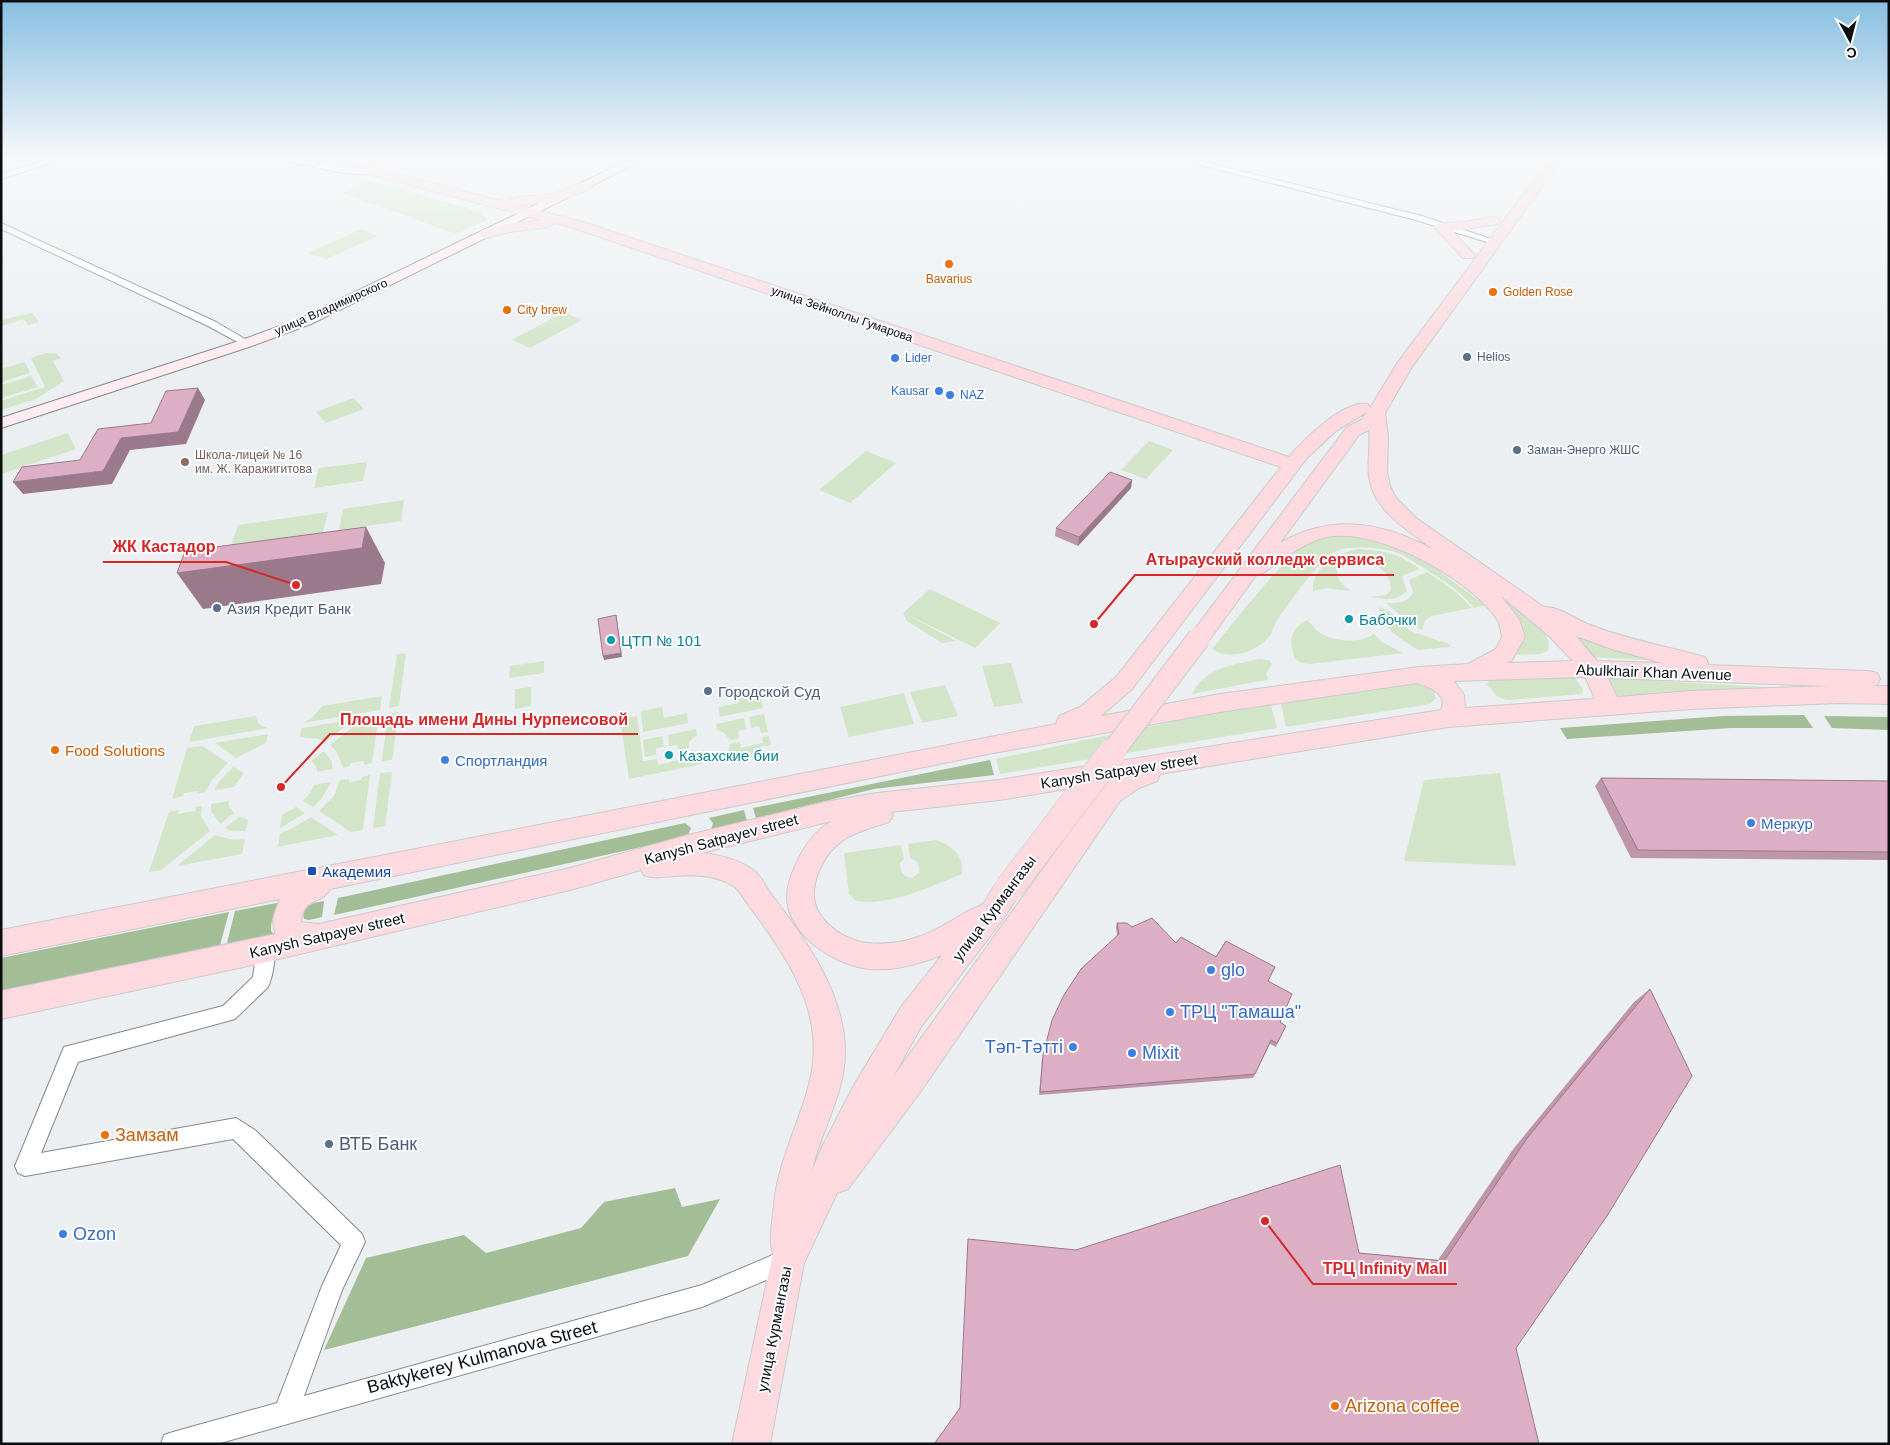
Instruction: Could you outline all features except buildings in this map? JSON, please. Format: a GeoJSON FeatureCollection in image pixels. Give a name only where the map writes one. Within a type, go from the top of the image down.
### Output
{"type":"FeatureCollection","features":[{"type":"Feature","properties":{"kind":"main road"},"geometry":{"type":"LineString","coordinates":[[487,234],[493,223]]}},
{"type":"Feature","properties":{"kind":"main road","name":"улица Зейноллы Гумарова"},"geometry":{"type":"LineString","coordinates":[[572,223],[1294,464]]}},
{"type":"Feature","properties":{"kind":"main road","name":"улица Курмангазы"},"geometry":{"type":"LineString","coordinates":[[1442,227],[1464,226],[1473,223]]}},
{"type":"Feature","properties":{"kind":"main road","name":"улица Курмангазы"},"geometry":{"type":"LineString","coordinates":[[1460,278],[1468,254],[1491,223]]}},
{"type":"Feature","properties":{"kind":"main road","name":"улица Курмангазы"},"geometry":{"type":"LineString","coordinates":[[751,1444],[787,1260],[818,1200],[833,1158],[865,1096],[911,1017],[1199,638],[1353,431],[1355,420],[1369,410],[1400,360],[1460,278],[1496,242],[1509,223]]}},
{"type":"Feature","properties":{"kind":"main road"},"geometry":{"type":"LineString","coordinates":[[487,234],[530,224],[578,225]]}},
{"type":"Feature","properties":{"kind":"main road"},"geometry":{"type":"LineString","coordinates":[[1442,227],[1468,254]]}},
{"type":"Feature","properties":{"kind":"main road"},"geometry":{"type":"LineString","coordinates":[[1036,736],[1088,713],[1124,682],[1319,434],[1339,420],[1369,410],[1379,437],[1378,469],[1383,493],[1414,526],[1518,598],[1563,622],[1624,645],[1682,660],[1768,677]]}},
{"type":"Feature","properties":{"kind":"main road"},"geometry":{"type":"LineString","coordinates":[[1244,575],[1302,539],[1327,531],[1358,531],[1400,542],[1424,553],[1486,592],[1509,618],[1515,634],[1511,649],[1490,664],[1466,672]]}},
{"type":"Feature","properties":{"kind":"main road"},"geometry":{"type":"LineString","coordinates":[[1518,598],[1576,649],[1592,669],[1606,696],[1600,706]]}},
{"type":"Feature","properties":{"kind":"main road","name":"Abulkhair Khan Avenue"},"geometry":{"type":"LineString","coordinates":[[1419,675],[1592,669],[1889,680]]}},
{"type":"Feature","properties":{"kind":"main road"},"geometry":{"type":"LineString","coordinates":[[1,944],[1168,711],[1419,675],[1438,680],[1449,690],[1453,697],[1454,706],[1448,718]]}},
{"type":"Feature","properties":{"kind":"main road","name":"Abulkhair Khan Avenue"},"geometry":{"type":"LineString","coordinates":[[1448,718],[1600,706],[1809,695],[1889,695]]}},
{"type":"Feature","properties":{"kind":"main road","name":"Kanysh Satpayev street"},"geometry":{"type":"LineString","coordinates":[[1,1005],[266,949],[570,879],[688,846],[830,810],[999,790],[1172,764],[1448,718]]}},
{"type":"Feature","properties":{"kind":"main road"},"geometry":{"type":"LineString","coordinates":[[818,1200],[910,1080],[1111,794],[1130,781],[1172,764]]}},
{"type":"Feature","properties":{"kind":"main road"},"geometry":{"type":"LineString","coordinates":[[999,790],[851,823],[828,837],[813,855],[802,881],[801,901],[810,922],[831,943],[858,954],[886,956],[919,951],[945,939],[1001,899]]}},
{"type":"Feature","properties":{"kind":"main road"},"geometry":{"type":"LineString","coordinates":[[683,808],[696,815],[698,831],[688,846]]}},
{"type":"Feature","properties":{"kind":"main road"},"geometry":{"type":"LineString","coordinates":[[570,879],[669,864],[696,864],[722,868],[745,879],[777,921],[818,992],[826,1016],[830,1048],[827,1081],[799,1157],[793,1186],[787,1260]]}},
{"type":"Feature","properties":{"kind":"main road"},"geometry":{"type":"LineString","coordinates":[[322,936],[296,934],[287,928],[286,915],[294,901],[305,891],[331,878]]}},
{"type":"Feature","properties":{"kind":"street","name":"улица Владимирского"},"geometry":{"type":"LineString","coordinates":[[1,423],[247,343],[306,321],[509,223]]}},
{"type":"Feature","properties":{"kind":"street"},"geometry":{"type":"LineString","coordinates":[[1433,223],[1496,242]]}},
{"type":"Feature","properties":{"kind":"street"},"geometry":{"type":"LineString","coordinates":[[1,226],[212,324],[247,343]]}},
{"type":"Feature","properties":{"kind":"street"},"geometry":{"type":"LineString","coordinates":[[266,949],[262,981],[228,1013],[71,1054],[25,1166],[236,1128],[248,1137],[354,1242],[333,1286],[286,1411]]}},
{"type":"Feature","properties":{"kind":"street","name":"Baktykerey Kulmanova Street"},"geometry":{"type":"LineString","coordinates":[[173,1444],[702,1296],[787,1260]]}},
{"type":"Feature","properties":{"kind":"green space"},"geometry":{"type":"Polygon","coordinates":[[[427,223],[479,223],[456,234],[427,223]]]}},
{"type":"Feature","properties":{"kind":"green space"},"geometry":{"type":"Polygon","coordinates":[[[361,229],[378,236],[326,259],[308,253],[361,229]]]}},
{"type":"Feature","properties":{"kind":"green space"},"geometry":{"type":"Polygon","coordinates":[[[564,312],[582,320],[530,348],[512,340],[564,312]]]}},
{"type":"Feature","properties":{"kind":"green space"},"geometry":{"type":"Polygon","coordinates":[[[32,313],[39,322],[28,325],[24,319],[1,326],[1,320],[32,313]]]}},
{"type":"Feature","properties":{"kind":"green space"},"geometry":{"type":"Polygon","coordinates":[[[46,353],[56,353],[61,358],[53,361],[64,381],[36,399],[1,410],[1,401],[45,387],[31,358],[46,353]]]}},
{"type":"Feature","properties":{"kind":"green space"},"geometry":{"type":"Polygon","coordinates":[[[25,362],[30,373],[1,382],[1,369],[25,362]]]}},
{"type":"Feature","properties":{"kind":"green space"},"geometry":{"type":"Polygon","coordinates":[[[31,376],[38,387],[1,398],[1,385],[31,376]]]}},
{"type":"Feature","properties":{"kind":"green space"},"geometry":{"type":"Polygon","coordinates":[[[353,398],[364,409],[326,423],[316,412],[353,398]]]}},
{"type":"Feature","properties":{"kind":"green space"},"geometry":{"type":"Polygon","coordinates":[[[68,433],[76,449],[1,474],[1,455],[68,433]]]}},
{"type":"Feature","properties":{"kind":"green space"},"geometry":{"type":"Polygon","coordinates":[[[1149,441],[1173,450],[1146,479],[1121,470],[1149,441]]]}},
{"type":"Feature","properties":{"kind":"green space"},"geometry":{"type":"Polygon","coordinates":[[[866,451],[896,463],[850,503],[819,490],[866,451]]]}},
{"type":"Feature","properties":{"kind":"green space"},"geometry":{"type":"Polygon","coordinates":[[[367,462],[363,481],[314,488],[319,468],[367,462]]]}},
{"type":"Feature","properties":{"kind":"green space"},"geometry":{"type":"Polygon","coordinates":[[[404,500],[401,521],[339,530],[343,509],[404,500]]]}},
{"type":"Feature","properties":{"kind":"green space"},"geometry":{"type":"Polygon","coordinates":[[[328,512],[321,539],[229,552],[238,525],[328,512]]]}},
{"type":"Feature","properties":{"kind":"green space"},"geometry":{"type":"Polygon","coordinates":[[[1354,534],[1414,552],[1485,605],[1474,608],[1448,584],[1401,554],[1376,548],[1346,548],[1331,554],[1317,568],[1289,603],[1270,636],[1264,642],[1243,653],[1226,654],[1212,649],[1277,572],[1304,545],[1316,538],[1330,535],[1354,534]]]}},
{"type":"Feature","properties":{"kind":"green space"},"geometry":{"type":"Polygon","coordinates":[[[1357,549],[1390,553],[1420,569],[1402,576],[1407,591],[1399,597],[1385,599],[1370,597],[1386,595],[1391,590],[1390,584],[1385,573],[1380,568],[1374,564],[1361,561],[1350,562],[1337,570],[1339,580],[1351,591],[1326,588],[1313,591],[1316,575],[1327,563],[1341,554],[1357,549]]]}},
{"type":"Feature","properties":{"kind":"green space"},"geometry":{"type":"Polygon","coordinates":[[[1427,572],[1456,592],[1472,608],[1431,616],[1425,621],[1422,630],[1409,623],[1386,603],[1398,603],[1408,599],[1413,592],[1409,580],[1427,572]]]}},
{"type":"Feature","properties":{"kind":"green space"},"geometry":{"type":"Polygon","coordinates":[[[930,589],[1000,623],[975,648],[908,615],[956,641],[942,643],[907,621],[903,613],[930,589]]]}},
{"type":"Feature","properties":{"kind":"green space"},"geometry":{"type":"Polygon","coordinates":[[[1508,604],[1529,617],[1542,629],[1549,643],[1548,651],[1539,654],[1511,655],[1515,616],[1508,604]]]}},
{"type":"Feature","properties":{"kind":"green space"},"geometry":{"type":"Polygon","coordinates":[[[1379,607],[1390,612],[1410,631],[1449,644],[1450,647],[1418,650],[1393,633],[1384,621],[1379,607]]]}},
{"type":"Feature","properties":{"kind":"green space"},"geometry":{"type":"Polygon","coordinates":[[[1307,620],[1319,632],[1332,638],[1354,640],[1374,634],[1382,642],[1403,653],[1310,664],[1302,663],[1295,659],[1291,641],[1297,628],[1307,620]]]}},
{"type":"Feature","properties":{"kind":"green space"},"geometry":{"type":"Polygon","coordinates":[[[1559,626],[1665,661],[1592,657],[1559,626]]]}},
{"type":"Feature","properties":{"kind":"green space"},"geometry":{"type":"Polygon","coordinates":[[[406,653],[399,706],[389,708],[397,654],[406,653]]]}},
{"type":"Feature","properties":{"kind":"green space"},"geometry":{"type":"Polygon","coordinates":[[[1259,659],[1269,660],[1272,664],[1266,674],[1268,678],[1266,680],[1192,694],[1204,678],[1212,673],[1230,666],[1259,659]]]}},
{"type":"Feature","properties":{"kind":"green space"},"geometry":{"type":"Polygon","coordinates":[[[544,661],[544,673],[509,678],[510,666],[544,661]]]}},
{"type":"Feature","properties":{"kind":"green space"},"geometry":{"type":"Polygon","coordinates":[[[1011,663],[1023,703],[994,707],[982,666],[1011,663]]]}},
{"type":"Feature","properties":{"kind":"green space"},"geometry":{"type":"Polygon","coordinates":[[[1567,675],[1575,678],[1583,689],[1582,694],[1507,700],[1498,697],[1487,685],[1491,676],[1567,675]]]}},
{"type":"Feature","properties":{"kind":"green space"},"geometry":{"type":"Polygon","coordinates":[[[1609,678],[1829,691],[1618,696],[1609,678]]]}},
{"type":"Feature","properties":{"kind":"green space"},"geometry":{"type":"Polygon","coordinates":[[[1415,680],[1426,684],[1433,691],[1436,698],[1430,704],[1286,727],[1280,699],[1415,680]]]}},
{"type":"Feature","properties":{"kind":"green space"},"geometry":{"type":"Polygon","coordinates":[[[945,685],[958,716],[922,723],[910,692],[945,685]]]}},
{"type":"Feature","properties":{"kind":"green space"},"geometry":{"type":"Polygon","coordinates":[[[531,687],[531,706],[515,709],[515,689],[531,687]]]}},
{"type":"Feature","properties":{"kind":"green space"},"geometry":{"type":"Polygon","coordinates":[[[758,688],[763,708],[720,717],[718,707],[739,703],[738,692],[758,688]]]}},
{"type":"Feature","properties":{"kind":"green space"},"geometry":{"type":"Polygon","coordinates":[[[904,693],[914,724],[849,737],[840,707],[904,693]]]}},
{"type":"Feature","properties":{"kind":"green space"},"geometry":{"type":"Polygon","coordinates":[[[382,696],[380,710],[303,723],[312,718],[322,706],[382,696]]]}},
{"type":"Feature","properties":{"kind":"green space"},"geometry":{"type":"Polygon","coordinates":[[[1270,701],[1277,728],[1000,774],[996,759],[1270,701]]]}},
{"type":"Feature","properties":{"kind":"green space"},"geometry":{"type":"Polygon","coordinates":[[[662,707],[664,718],[687,713],[688,723],[643,732],[641,711],[662,707]]]}},
{"type":"Feature","properties":{"kind":"green space"},"geometry":{"type":"Polygon","coordinates":[[[399,712],[392,760],[382,761],[388,714],[399,712]]]}},
{"type":"Feature","properties":{"kind":"green space"},"geometry":{"type":"Polygon","coordinates":[[[764,714],[768,732],[761,733],[759,726],[751,728],[749,717],[764,714]]]}},
{"type":"Feature","properties":{"kind":"green space"},"geometry":{"type":"Polygon","coordinates":[[[1804,715],[1813,728],[1731,728],[1567,739],[1560,728],[1723,716],[1804,715]]]}},
{"type":"Feature","properties":{"kind":"green space"},"geometry":{"type":"Polygon","coordinates":[[[256,716],[260,724],[268,728],[189,742],[194,726],[256,716]]]}},
{"type":"Feature","properties":{"kind":"green space"},"geometry":{"type":"Polygon","coordinates":[[[379,716],[372,763],[364,765],[364,761],[350,763],[350,766],[343,768],[337,752],[330,745],[366,717],[379,716]]]}},
{"type":"Feature","properties":{"kind":"green space"},"geometry":{"type":"Polygon","coordinates":[[[637,716],[643,761],[657,759],[658,765],[679,760],[679,753],[690,752],[693,758],[702,761],[702,764],[629,779],[620,719],[637,716]]]}},
{"type":"Feature","properties":{"kind":"green space"},"geometry":{"type":"Polygon","coordinates":[[[1824,716],[1889,717],[1889,730],[1832,728],[1824,716]]]}},
{"type":"Feature","properties":{"kind":"green space"},"geometry":{"type":"Polygon","coordinates":[[[744,718],[746,729],[738,731],[739,738],[730,740],[723,732],[717,730],[716,724],[744,718]]]}},
{"type":"Feature","properties":{"kind":"green space"},"geometry":{"type":"Polygon","coordinates":[[[355,719],[325,742],[318,739],[300,737],[302,728],[355,719]]]}},
{"type":"Feature","properties":{"kind":"green space"},"geometry":{"type":"Polygon","coordinates":[[[696,729],[697,735],[689,742],[689,748],[678,750],[677,745],[669,746],[668,735],[696,729]]]}},
{"type":"Feature","properties":{"kind":"green space"},"geometry":{"type":"Polygon","coordinates":[[[268,734],[266,743],[236,758],[215,743],[268,734]]]}},
{"type":"Feature","properties":{"kind":"green space"},"geometry":{"type":"Polygon","coordinates":[[[662,736],[664,747],[656,748],[656,755],[645,757],[643,740],[662,736]]]}},
{"type":"Feature","properties":{"kind":"green space"},"geometry":{"type":"Polygon","coordinates":[[[769,736],[771,745],[762,746],[763,753],[721,761],[721,757],[729,749],[730,744],[740,742],[741,748],[763,743],[762,737],[769,736]]]}},
{"type":"Feature","properties":{"kind":"green space"},"geometry":{"type":"Polygon","coordinates":[[[202,746],[228,763],[212,780],[205,792],[197,794],[198,791],[184,793],[183,796],[172,799],[187,748],[202,746]]]}},
{"type":"Feature","properties":{"kind":"green space"},"geometry":{"type":"Polygon","coordinates":[[[324,751],[332,762],[332,769],[317,772],[316,766],[311,761],[324,751]]]}},
{"type":"Feature","properties":{"kind":"green space"},"geometry":{"type":"Polygon","coordinates":[[[990,760],[994,775],[874,789],[756,818],[753,808],[990,760]]]}},
{"type":"Feature","properties":{"kind":"green space"},"geometry":{"type":"Polygon","coordinates":[[[233,767],[244,773],[234,787],[214,790],[219,782],[233,767]]]}},
{"type":"Feature","properties":{"kind":"green space"},"geometry":{"type":"Polygon","coordinates":[[[392,772],[385,826],[373,828],[380,773],[392,772]]]}},
{"type":"Feature","properties":{"kind":"green space"},"geometry":{"type":"Polygon","coordinates":[[[1500,773],[1516,866],[1404,861],[1424,780],[1500,773]]]}},
{"type":"Feature","properties":{"kind":"green space"},"geometry":{"type":"Polygon","coordinates":[[[370,775],[363,830],[351,832],[319,811],[334,796],[340,780],[349,779],[349,782],[361,780],[362,777],[370,775]]]}},
{"type":"Feature","properties":{"kind":"green space"},"geometry":{"type":"Polygon","coordinates":[[[331,782],[322,798],[313,807],[303,801],[314,785],[331,782]]]}},
{"type":"Feature","properties":{"kind":"green space"},"geometry":{"type":"Polygon","coordinates":[[[229,801],[229,806],[234,813],[220,824],[211,811],[211,804],[229,801]]]}},
{"type":"Feature","properties":{"kind":"green space"},"geometry":{"type":"Polygon","coordinates":[[[202,806],[201,816],[210,831],[161,870],[149,872],[169,812],[179,810],[178,814],[195,811],[196,807],[202,806]]]}},
{"type":"Feature","properties":{"kind":"green space"},"geometry":{"type":"Polygon","coordinates":[[[296,807],[305,813],[280,828],[282,815],[296,807]]]}},
{"type":"Feature","properties":{"kind":"green space"},"geometry":{"type":"Polygon","coordinates":[[[744,810],[747,821],[711,830],[713,823],[709,818],[744,810]]]}},
{"type":"Feature","properties":{"kind":"green space"},"geometry":{"type":"Polygon","coordinates":[[[239,817],[248,820],[246,831],[230,831],[225,828],[239,817]]]}},
{"type":"Feature","properties":{"kind":"green space"},"geometry":{"type":"Polygon","coordinates":[[[311,817],[338,835],[278,847],[280,833],[311,817]]]}},
{"type":"Feature","properties":{"kind":"green space"},"geometry":{"type":"Polygon","coordinates":[[[685,823],[691,828],[687,837],[334,915],[338,898],[685,823]]]}},
{"type":"Feature","properties":{"kind":"green space"},"geometry":{"type":"Polygon","coordinates":[[[215,835],[234,840],[245,839],[242,854],[177,866],[215,835]]]}},
{"type":"Feature","properties":{"kind":"green space"},"geometry":{"type":"Polygon","coordinates":[[[936,840],[948,845],[956,852],[961,862],[962,874],[923,890],[883,901],[856,901],[849,894],[844,853],[901,845],[904,859],[900,863],[901,872],[912,878],[919,873],[919,868],[917,862],[910,858],[908,844],[936,840]]]}},
{"type":"Feature","properties":{"kind":"green space"},"geometry":{"type":"Polygon","coordinates":[[[324,901],[322,917],[309,920],[304,919],[306,907],[324,901]]]}},
{"type":"Feature","properties":{"kind":"green space"},"geometry":{"type":"Polygon","coordinates":[[[282,902],[275,912],[272,923],[271,931],[277,937],[226,947],[235,911],[282,902]]]}},
{"type":"Feature","properties":{"kind":"green space"},"geometry":{"type":"Polygon","coordinates":[[[229,912],[219,949],[1,993],[1,958],[229,912]]]}},
{"type":"Feature","properties":{"kind":"green space"},"geometry":{"type":"Polygon","coordinates":[[[675,1188],[682,1207],[720,1199],[688,1256],[324,1350],[366,1258],[464,1235],[486,1253],[581,1228],[604,1202],[675,1188]]]}},
{"type":"Feature","properties":{"kind":"place","name":"Bavarius"},"geometry":{"type":"Point","coordinates":[949,264]}},
{"type":"Feature","properties":{"kind":"place","name":"Golden Rose"},"geometry":{"type":"Point","coordinates":[1493,292]}},
{"type":"Feature","properties":{"kind":"place","name":"City brew"},"geometry":{"type":"Point","coordinates":[507,310]}},
{"type":"Feature","properties":{"kind":"place","name":"Helios"},"geometry":{"type":"Point","coordinates":[1467,357]}},
{"type":"Feature","properties":{"kind":"place","name":"Lider"},"geometry":{"type":"Point","coordinates":[895,358]}},
{"type":"Feature","properties":{"kind":"place","name":"Kausar"},"geometry":{"type":"Point","coordinates":[939,391]}},
{"type":"Feature","properties":{"kind":"place","name":"NAZ"},"geometry":{"type":"Point","coordinates":[950,395]}},
{"type":"Feature","properties":{"kind":"place","name":"Заман-Энерго ЖШС"},"geometry":{"type":"Point","coordinates":[1517,450]}},
{"type":"Feature","properties":{"kind":"place","name":"Школа-лицей № 16 им. Ж. Каражигитова"},"geometry":{"type":"Point","coordinates":[185,462]}},
{"type":"Feature","properties":{"kind":"place","name":"ЖК Кастадор"},"geometry":{"type":"Point","coordinates":[296,585]}},
{"type":"Feature","properties":{"kind":"place","name":"Азия Кредит Банк"},"geometry":{"type":"Point","coordinates":[217,608]}},
{"type":"Feature","properties":{"kind":"place","name":"Бабочки"},"geometry":{"type":"Point","coordinates":[1349,619]}},
{"type":"Feature","properties":{"kind":"place","name":"Атырауский колледж сервиса"},"geometry":{"type":"Point","coordinates":[1094,624]}},
{"type":"Feature","properties":{"kind":"place","name":"ЦТП № 101"},"geometry":{"type":"Point","coordinates":[611,640]}},
{"type":"Feature","properties":{"kind":"place","name":"Городской Суд"},"geometry":{"type":"Point","coordinates":[708,691]}},
{"type":"Feature","properties":{"kind":"place","name":"Food Solutions"},"geometry":{"type":"Point","coordinates":[55,750]}},
{"type":"Feature","properties":{"kind":"place","name":"Казахские бии"},"geometry":{"type":"Point","coordinates":[669,755]}},
{"type":"Feature","properties":{"kind":"place","name":"Спортландия"},"geometry":{"type":"Point","coordinates":[445,760]}},
{"type":"Feature","properties":{"kind":"place","name":"Площадь имени Дины Нурпеисовой"},"geometry":{"type":"Point","coordinates":[281,787]}},
{"type":"Feature","properties":{"kind":"place","name":"Меркур"},"geometry":{"type":"Point","coordinates":[1751,823]}},
{"type":"Feature","properties":{"kind":"place","name":"Академия"},"geometry":{"type":"Point","coordinates":[312,871]}},
{"type":"Feature","properties":{"kind":"place","name":"glo"},"geometry":{"type":"Point","coordinates":[1211,970]}},
{"type":"Feature","properties":{"kind":"place","name":"ТРЦ \"Тамаша\""},"geometry":{"type":"Point","coordinates":[1170,1012]}},
{"type":"Feature","properties":{"kind":"place","name":"Тәп-Тәтті"},"geometry":{"type":"Point","coordinates":[1073,1047]}},
{"type":"Feature","properties":{"kind":"place","name":"Mixit"},"geometry":{"type":"Point","coordinates":[1132,1053]}},
{"type":"Feature","properties":{"kind":"place","name":"Замзам"},"geometry":{"type":"Point","coordinates":[105,1135]}},
{"type":"Feature","properties":{"kind":"place","name":"ВТБ Банк"},"geometry":{"type":"Point","coordinates":[329,1144]}},
{"type":"Feature","properties":{"kind":"place","name":"ТРЦ Infinity Mall"},"geometry":{"type":"Point","coordinates":[1265,1221]}},
{"type":"Feature","properties":{"kind":"place","name":"Ozon"},"geometry":{"type":"Point","coordinates":[63,1234]}},
{"type":"Feature","properties":{"kind":"place","name":"Arizona coffee"},"geometry":{"type":"Point","coordinates":[1335,1406]}}]}
